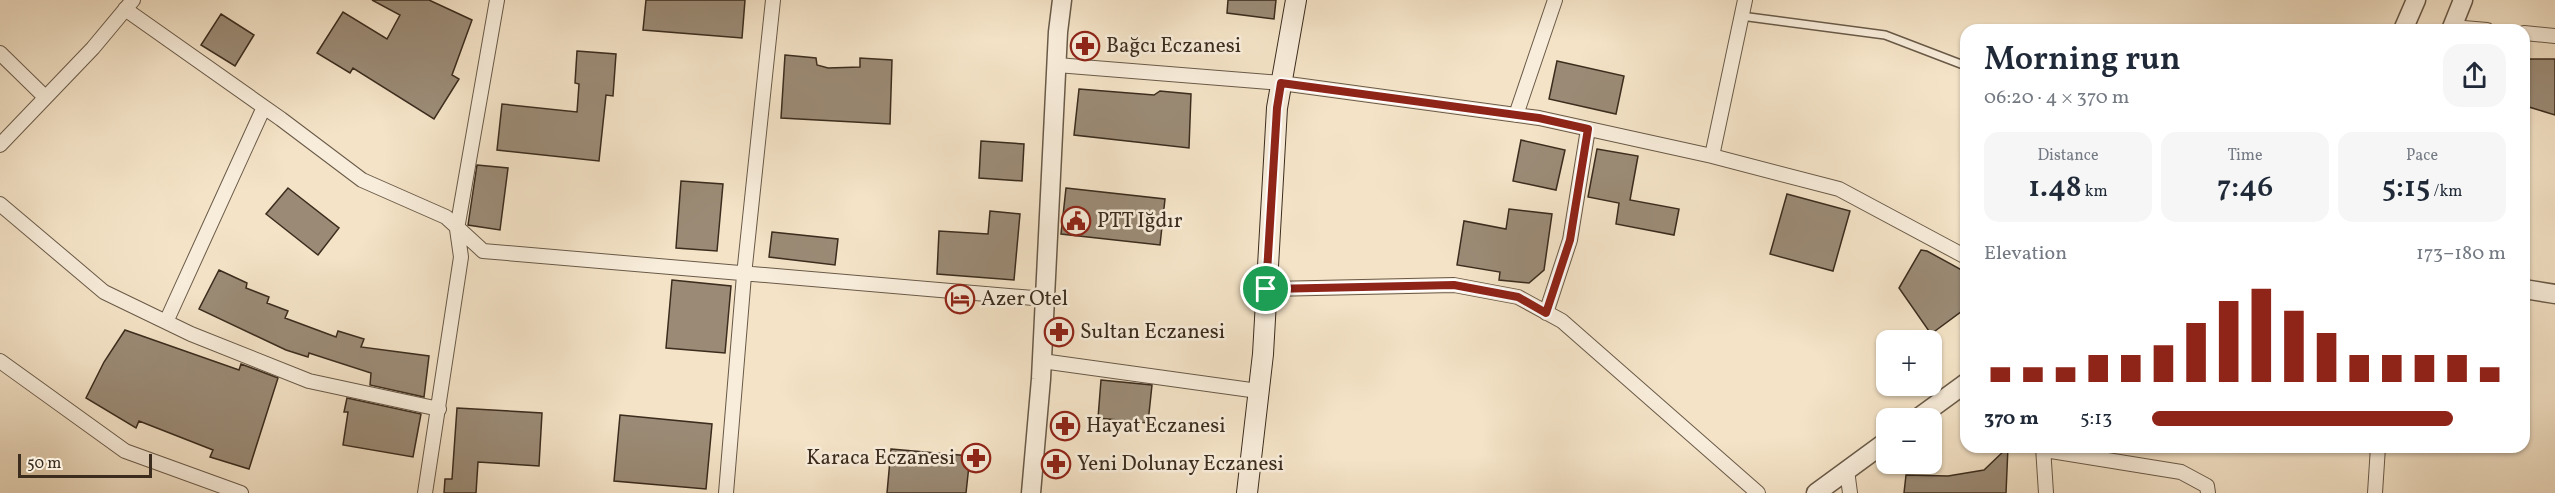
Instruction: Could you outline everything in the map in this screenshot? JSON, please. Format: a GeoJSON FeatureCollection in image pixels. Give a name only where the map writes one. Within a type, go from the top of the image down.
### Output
{"type":"FeatureCollection","features":[{"type":"Feature","properties":{"kind":"main road"},"geometry":{"type":"LineString","coordinates":[[1247,493],[1266,289],[1277,108],[1296,0]]}},
{"type":"Feature","properties":{"kind":"street"},"geometry":{"type":"LineString","coordinates":[[425,493],[461,256],[457,229],[497,0]]}},
{"type":"Feature","properties":{"kind":"street"},"geometry":{"type":"LineString","coordinates":[[726,493],[744,274],[773,0]]}},
{"type":"Feature","properties":{"kind":"street"},"geometry":{"type":"LineString","coordinates":[[1031,493],[1042,361],[1062,0]]}},
{"type":"Feature","properties":{"kind":"street"},"geometry":{"type":"LineString","coordinates":[[1516,115],[1555,0]]}},
{"type":"Feature","properties":{"kind":"street"},"geometry":{"type":"LineString","coordinates":[[1712,156],[1745,0]]}},
{"type":"Feature","properties":{"kind":"street"},"geometry":{"type":"LineString","coordinates":[[2406,24],[2416,0]]}},
{"type":"Feature","properties":{"kind":"street"},"geometry":{"type":"LineString","coordinates":[[2454,24],[2463,0]]}},
{"type":"Feature","properties":{"kind":"street"},"geometry":{"type":"LineString","coordinates":[[0,145],[93,48],[129,4],[362,180],[446,217],[483,251],[1045,299]]}},
{"type":"Feature","properties":{"kind":"street"},"geometry":{"type":"LineString","coordinates":[[2530,34],[2555,36]]}},
{"type":"Feature","properties":{"kind":"street"},"geometry":{"type":"LineString","coordinates":[[0,53],[45,97]]}},
{"type":"Feature","properties":{"kind":"street"},"geometry":{"type":"LineString","coordinates":[[1057,65],[1281,83],[1516,115],[1588,129],[1712,156],[1839,189],[1960,253]]}},
{"type":"Feature","properties":{"kind":"street"},"geometry":{"type":"LineString","coordinates":[[166,322],[264,107]]}},
{"type":"Feature","properties":{"kind":"street"},"geometry":{"type":"LineString","coordinates":[[1546,313],[1570,240],[1588,129]]}},
{"type":"Feature","properties":{"kind":"street"},"geometry":{"type":"LineString","coordinates":[[0,204],[104,292],[166,322],[309,381],[439,409]]}},
{"type":"Feature","properties":{"kind":"street"},"geometry":{"type":"LineString","coordinates":[[1266,289],[1454,285],[1518,297],[1562,321],[1758,493]]}},
{"type":"Feature","properties":{"kind":"street"},"geometry":{"type":"LineString","coordinates":[[2530,290],[2555,294]]}},
{"type":"Feature","properties":{"kind":"street"},"geometry":{"type":"LineString","coordinates":[[0,361],[125,451],[241,493]]}},
{"type":"Feature","properties":{"kind":"street"},"geometry":{"type":"LineString","coordinates":[[1042,361],[1258,391]]}},
{"type":"Feature","properties":{"kind":"street"},"geometry":{"type":"LineString","coordinates":[[1932,408],[1960,387]]}},
{"type":"Feature","properties":{"kind":"street"},"geometry":{"type":"LineString","coordinates":[[1816,493],[1876,449]]}},
{"type":"Feature","properties":{"kind":"street"},"geometry":{"type":"LineString","coordinates":[[2044,453],[2046,493]]}},
{"type":"Feature","properties":{"kind":"street"},"geometry":{"type":"LineString","coordinates":[[2068,453],[2181,472],[2207,486],[2208,493]]}},
{"type":"Feature","properties":{"kind":"street"},"geometry":{"type":"LineString","coordinates":[[2375,493],[2378,453]]}},
{"type":"Feature","properties":{"kind":"street"},"geometry":{"type":"LineString","coordinates":[[1847,470],[1850,493]]}},
{"type":"Feature","properties":{"kind":"lane"},"geometry":{"type":"LineString","coordinates":[[1741,16],[1885,35],[1960,64]]}},
{"type":"Feature","properties":{"kind":"building"},"geometry":{"type":"Polygon","coordinates":[[[372,0],[429,0],[472,20],[452,75],[459,79],[434,119],[353,68],[350,73],[317,53],[343,12],[387,39],[400,15],[372,0]]]}},
{"type":"Feature","properties":{"kind":"building"},"geometry":{"type":"Polygon","coordinates":[[[646,0],[745,0],[742,38],[643,30],[646,0]]]}},
{"type":"Feature","properties":{"kind":"building"},"geometry":{"type":"Polygon","coordinates":[[[1228,0],[1276,0],[1274,19],[1227,13],[1228,0]]]}},
{"type":"Feature","properties":{"kind":"building"},"geometry":{"type":"Polygon","coordinates":[[[221,14],[254,35],[235,66],[201,45],[221,14]]]}},
{"type":"Feature","properties":{"kind":"building"},"geometry":{"type":"Polygon","coordinates":[[[577,51],[616,54],[613,96],[606,95],[599,161],[497,150],[502,104],[577,112],[579,84],[575,83],[577,51]]]}},
{"type":"Feature","properties":{"kind":"building"},"geometry":{"type":"Polygon","coordinates":[[[785,55],[816,58],[817,65],[828,68],[860,67],[860,58],[892,60],[890,124],[781,118],[785,55]]]}},
{"type":"Feature","properties":{"kind":"building"},"geometry":{"type":"Polygon","coordinates":[[[2530,59],[2555,59],[2555,115],[2530,107],[2530,59]]]}},
{"type":"Feature","properties":{"kind":"building"},"geometry":{"type":"Polygon","coordinates":[[[1557,61],[1624,76],[1616,114],[1549,99],[1557,61]]]}},
{"type":"Feature","properties":{"kind":"building"},"geometry":{"type":"Polygon","coordinates":[[[1079,89],[1154,95],[1160,91],[1191,94],[1189,148],[1074,135],[1079,89]]]}},
{"type":"Feature","properties":{"kind":"building"},"geometry":{"type":"Polygon","coordinates":[[[1521,140],[1565,150],[1556,190],[1513,181],[1521,140]]]}},
{"type":"Feature","properties":{"kind":"building"},"geometry":{"type":"Polygon","coordinates":[[[981,141],[1024,144],[1022,181],[979,178],[981,141]]]}},
{"type":"Feature","properties":{"kind":"building"},"geometry":{"type":"Polygon","coordinates":[[[1597,149],[1638,156],[1630,200],[1679,209],[1674,235],[1616,224],[1619,203],[1588,197],[1597,149]]]}},
{"type":"Feature","properties":{"kind":"building"},"geometry":{"type":"Polygon","coordinates":[[[477,165],[508,168],[500,230],[468,225],[477,165]]]}},
{"type":"Feature","properties":{"kind":"building"},"geometry":{"type":"Polygon","coordinates":[[[681,181],[723,184],[717,251],[676,248],[681,181]]]}},
{"type":"Feature","properties":{"kind":"building"},"geometry":{"type":"Polygon","coordinates":[[[288,188],[339,228],[318,255],[266,214],[288,188]]]}},
{"type":"Feature","properties":{"kind":"building"},"geometry":{"type":"Polygon","coordinates":[[[1066,188],[1165,199],[1160,245],[1061,234],[1066,188]]]}},
{"type":"Feature","properties":{"kind":"building"},"geometry":{"type":"Polygon","coordinates":[[[1787,194],[1850,211],[1833,271],[1770,254],[1787,194]]]}},
{"type":"Feature","properties":{"kind":"building"},"geometry":{"type":"Polygon","coordinates":[[[1509,209],[1552,214],[1544,270],[1529,283],[1499,280],[1500,272],[1457,265],[1464,221],[1506,229],[1509,209]]]}},
{"type":"Feature","properties":{"kind":"building"},"geometry":{"type":"Polygon","coordinates":[[[990,211],[1020,214],[1014,280],[937,274],[939,231],[988,234],[990,211]]]}},
{"type":"Feature","properties":{"kind":"building"},"geometry":{"type":"Polygon","coordinates":[[[772,232],[838,239],[835,265],[769,257],[772,232]]]}},
{"type":"Feature","properties":{"kind":"building"},"geometry":{"type":"Polygon","coordinates":[[[1921,250],[1960,269],[1960,312],[1936,330],[1928,330],[1899,288],[1921,250]]]}},
{"type":"Feature","properties":{"kind":"building"},"geometry":{"type":"Polygon","coordinates":[[[219,270],[247,283],[246,288],[269,297],[267,303],[288,311],[285,318],[336,337],[338,331],[364,339],[361,347],[429,356],[424,397],[370,385],[371,373],[309,353],[308,357],[286,350],[199,309],[219,270]]]}},
{"type":"Feature","properties":{"kind":"building"},"geometry":{"type":"Polygon","coordinates":[[[672,280],[731,286],[725,353],[666,348],[672,280]]]}},
{"type":"Feature","properties":{"kind":"building"},"geometry":{"type":"Polygon","coordinates":[[[125,330],[239,370],[241,364],[278,378],[249,469],[210,457],[213,450],[139,421],[136,428],[86,398],[104,362],[125,330]]]}},
{"type":"Feature","properties":{"kind":"building"},"geometry":{"type":"Polygon","coordinates":[[[1101,380],[1152,385],[1148,423],[1098,418],[1101,380]]]}},
{"type":"Feature","properties":{"kind":"building"},"geometry":{"type":"Polygon","coordinates":[[[347,398],[421,414],[413,457],[343,445],[348,412],[344,412],[347,398]]]}},
{"type":"Feature","properties":{"kind":"building"},"geometry":{"type":"Polygon","coordinates":[[[457,408],[542,413],[539,466],[478,462],[476,493],[444,493],[445,479],[452,479],[457,408]]]}},
{"type":"Feature","properties":{"kind":"building"},"geometry":{"type":"Polygon","coordinates":[[[620,415],[712,424],[706,489],[614,481],[620,415]]]}},
{"type":"Feature","properties":{"kind":"building"},"geometry":{"type":"Polygon","coordinates":[[[891,449],[970,456],[966,493],[887,493],[891,449]]]}},
{"type":"Feature","properties":{"kind":"building"},"geometry":{"type":"Polygon","coordinates":[[[2002,453],[2008,453],[2006,493],[1904,493],[1906,475],[1948,476],[1984,470],[2002,453]]]}},
{"type":"Feature","properties":{"kind":"place","name":"Bağcı Eczanesi"},"geometry":{"type":"Point","coordinates":[1085,46]}},
{"type":"Feature","properties":{"kind":"place","name":"PTT Iğdır"},"geometry":{"type":"Point","coordinates":[1076,221]}},
{"type":"Feature","properties":{"kind":"place","name":"Azer Otel"},"geometry":{"type":"Point","coordinates":[960,299]}},
{"type":"Feature","properties":{"kind":"place","name":"Sultan Eczanesi"},"geometry":{"type":"Point","coordinates":[1059,332]}},
{"type":"Feature","properties":{"kind":"place","name":"Hayat Eczanesi"},"geometry":{"type":"Point","coordinates":[1065,426]}},
{"type":"Feature","properties":{"kind":"place","name":"Karaca Eczanesi"},"geometry":{"type":"Point","coordinates":[976,458]}},
{"type":"Feature","properties":{"kind":"place","name":"Yeni Dolunay Eczanesi"},"geometry":{"type":"Point","coordinates":[1056,464]}},
{"type":"Feature","properties":{"kind":"route"},"geometry":{"type":"LineString","coordinates":[[1281,83],[1539,118],[1588,129],[1570,240],[1546,313],[1518,297],[1454,285],[1266,289],[1277,108],[1281,83]]}}]}
